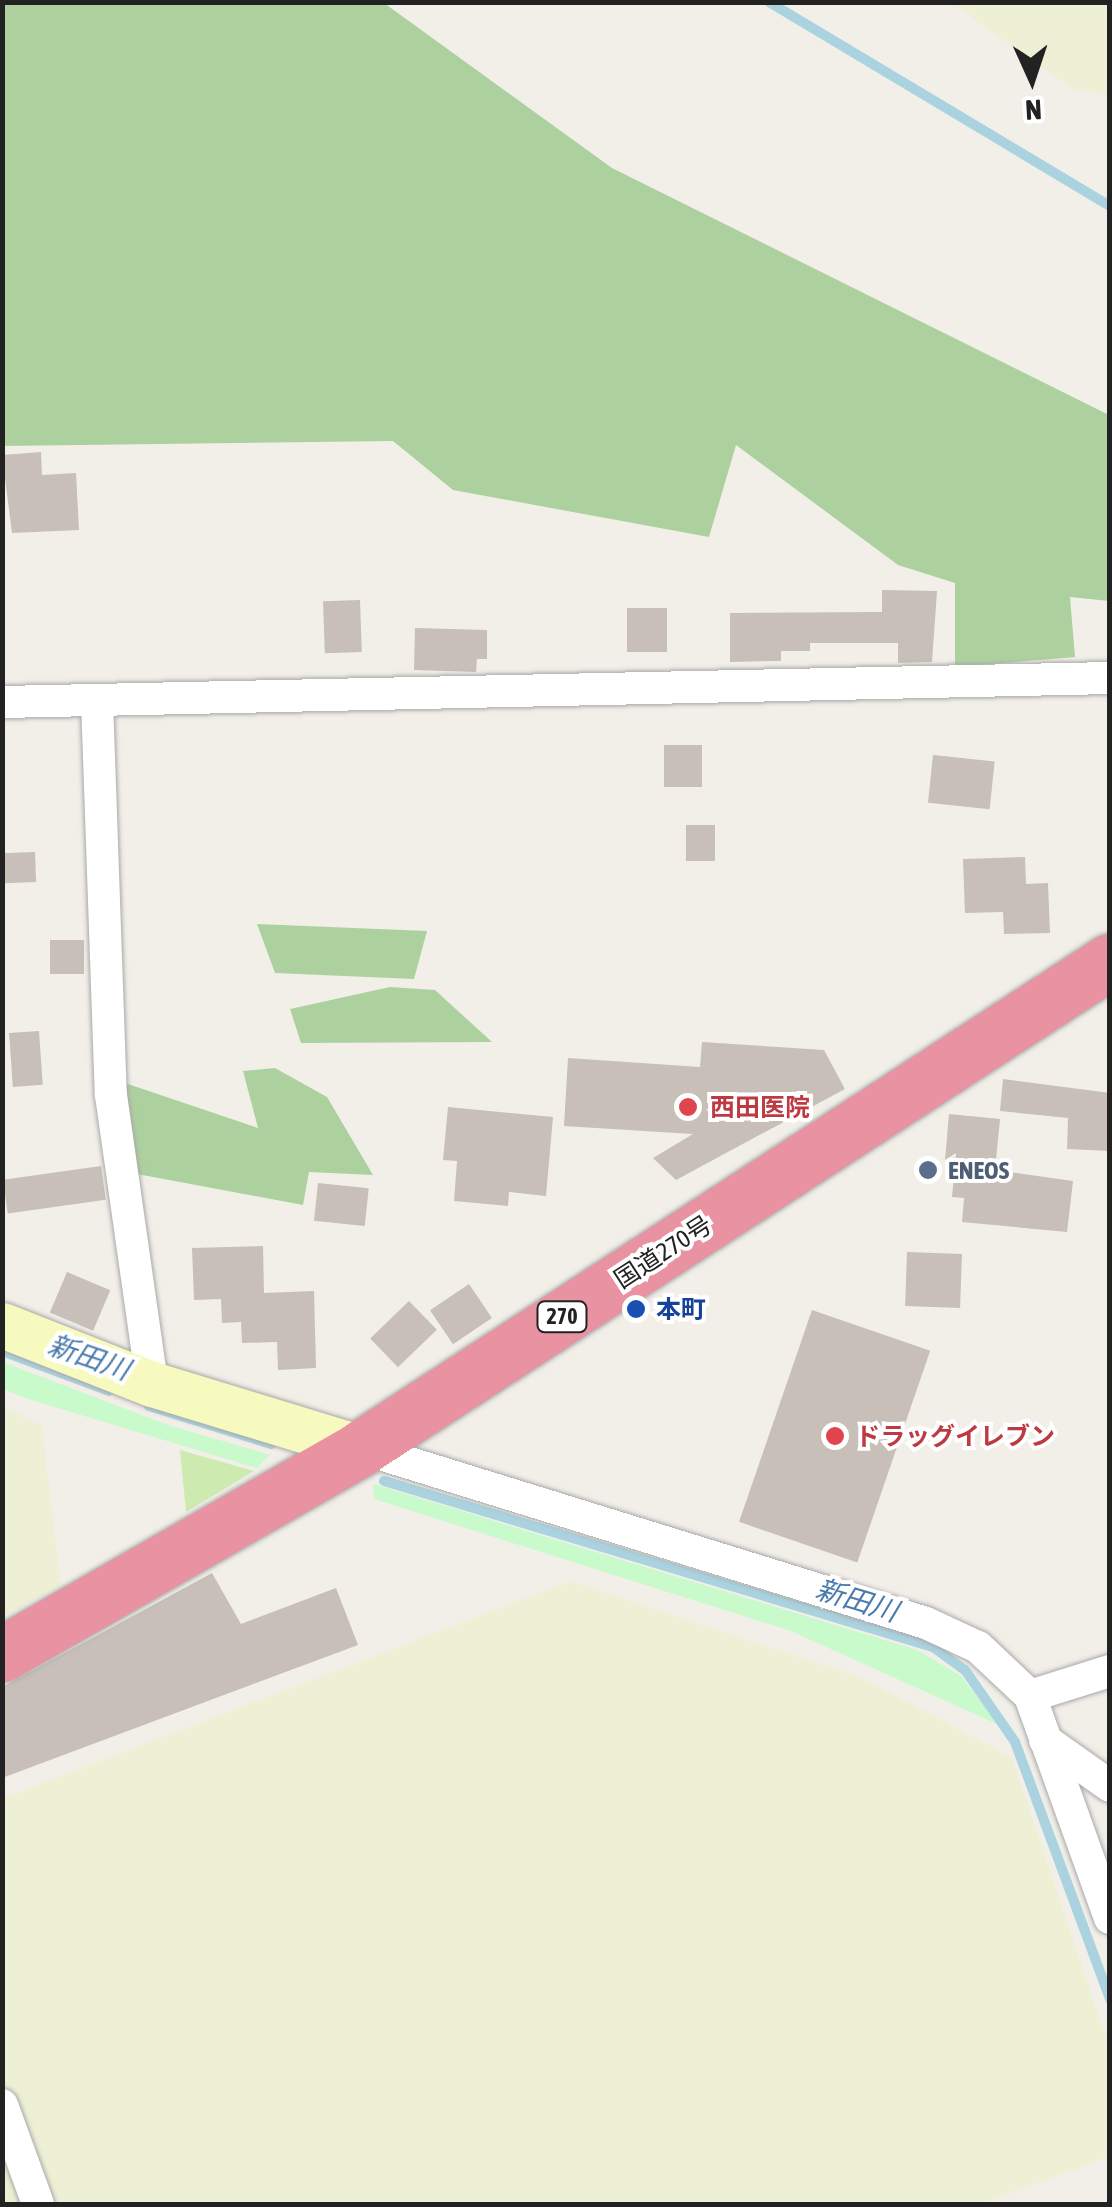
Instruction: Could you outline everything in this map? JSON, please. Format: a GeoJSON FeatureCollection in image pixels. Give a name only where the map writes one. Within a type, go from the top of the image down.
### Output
{"type":"FeatureCollection","features":[{"type":"Feature","properties":{"kind":"highway","name":"国道270号"},"geometry":{"type":"LineString","coordinates":[[2,1654],[361,1448],[1110,961]]}},
{"type":"Feature","properties":{"kind":"street"},"geometry":{"type":"LineString","coordinates":[[2,702],[1110,678]]}},
{"type":"Feature","properties":{"kind":"street"},"geometry":{"type":"LineString","coordinates":[[96,700],[111,1095],[152,1384]]}},
{"type":"Feature","properties":{"kind":"street"},"geometry":{"type":"LineString","coordinates":[[2,1325],[152,1384],[926,1622],[978,1648],[1030,1696],[1110,1918]]}},
{"type":"Feature","properties":{"kind":"street"},"geometry":{"type":"LineString","coordinates":[[1030,1696],[1110,1670]]}},
{"type":"Feature","properties":{"kind":"street"},"geometry":{"type":"LineString","coordinates":[[1045,1740],[1110,1786]]}},
{"type":"Feature","properties":{"kind":"street"},"geometry":{"type":"LineString","coordinates":[[2,2105],[38,2204]]}},
{"type":"Feature","properties":{"kind":"green space"},"geometry":{"type":"Polygon","coordinates":[[[2,3],[384,3],[612,168],[1109,415],[1109,601],[1070,597],[1075,657],[955,667],[955,583],[898,565],[736,445],[709,537],[453,490],[393,441],[3,446],[2,3]]]}},
{"type":"Feature","properties":{"kind":"green space"},"geometry":{"type":"Polygon","coordinates":[[[951,3],[1109,3],[1109,95],[1073,89],[951,3]]]}},
{"type":"Feature","properties":{"kind":"green space"},"geometry":{"type":"Polygon","coordinates":[[[257,924],[427,931],[414,979],[275,973],[257,924]]]}},
{"type":"Feature","properties":{"kind":"green space"},"geometry":{"type":"Polygon","coordinates":[[[390,987],[435,990],[492,1042],[301,1043],[290,1009],[390,987]]]}},
{"type":"Feature","properties":{"kind":"green space"},"geometry":{"type":"Polygon","coordinates":[[[275,1068],[327,1097],[373,1175],[309,1172],[303,1205],[137,1174],[125,1083],[258,1128],[243,1071],[275,1068]]]}},
{"type":"Feature","properties":{"kind":"green space"},"geometry":{"type":"Polygon","coordinates":[[[3,1362],[165,1424],[270,1455],[257,1468],[28,1399],[3,1389],[3,1362]]]}},
{"type":"Feature","properties":{"kind":"green space"},"geometry":{"type":"Polygon","coordinates":[[[3,1407],[42,1425],[61,1586],[3,1616],[3,1407]]]}},
{"type":"Feature","properties":{"kind":"green space"},"geometry":{"type":"Polygon","coordinates":[[[180,1450],[254,1471],[186,1512],[180,1450]]]}},
{"type":"Feature","properties":{"kind":"green space"},"geometry":{"type":"Polygon","coordinates":[[[373,1484],[917,1650],[961,1676],[999,1725],[791,1631],[374,1499],[373,1484]]]}},
{"type":"Feature","properties":{"kind":"green space"},"geometry":{"type":"Polygon","coordinates":[[[571,1581],[858,1676],[1012,1757],[1109,2046],[1109,2157],[981,2204],[3,2204],[3,1798],[571,1581]]]}},
{"type":"Feature","properties":{"kind":"building"},"geometry":{"type":"Polygon","coordinates":[[[41,452],[42,475],[76,473],[79,530],[12,533],[2,455],[41,452]]]}},
{"type":"Feature","properties":{"kind":"building"},"geometry":{"type":"Polygon","coordinates":[[[882,590],[937,591],[932,662],[898,663],[898,643],[810,643],[810,651],[781,651],[781,661],[730,662],[730,613],[882,612],[882,590]]]}},
{"type":"Feature","properties":{"kind":"building"},"geometry":{"type":"Polygon","coordinates":[[[360,600],[362,652],[325,653],[323,601],[360,600]]]}},
{"type":"Feature","properties":{"kind":"building"},"geometry":{"type":"Polygon","coordinates":[[[627,608],[667,608],[667,652],[627,652],[627,608]]]}},
{"type":"Feature","properties":{"kind":"building"},"geometry":{"type":"Polygon","coordinates":[[[415,628],[487,630],[487,659],[477,659],[476,672],[414,670],[415,628]]]}},
{"type":"Feature","properties":{"kind":"building"},"geometry":{"type":"Polygon","coordinates":[[[664,745],[702,745],[702,787],[664,787],[664,745]]]}},
{"type":"Feature","properties":{"kind":"building"},"geometry":{"type":"Polygon","coordinates":[[[933,755],[995,761],[990,809],[928,803],[933,755]]]}},
{"type":"Feature","properties":{"kind":"building"},"geometry":{"type":"Polygon","coordinates":[[[686,825],[715,825],[715,861],[686,861],[686,825]]]}},
{"type":"Feature","properties":{"kind":"building"},"geometry":{"type":"Polygon","coordinates":[[[35,852],[36,882],[3,883],[2,853],[35,852]]]}},
{"type":"Feature","properties":{"kind":"building"},"geometry":{"type":"Polygon","coordinates":[[[1025,857],[1026,884],[1048,883],[1050,933],[1004,934],[1003,912],[965,913],[963,859],[1025,857]]]}},
{"type":"Feature","properties":{"kind":"building"},"geometry":{"type":"Polygon","coordinates":[[[50,940],[84,940],[84,974],[50,974],[50,940]]]}},
{"type":"Feature","properties":{"kind":"building"},"geometry":{"type":"Polygon","coordinates":[[[39,1031],[43,1085],[13,1087],[9,1033],[39,1031]]]}},
{"type":"Feature","properties":{"kind":"building","name":"西田医院"},"geometry":{"type":"Polygon","coordinates":[[[702,1042],[824,1050],[845,1089],[676,1180],[653,1158],[693,1134],[564,1126],[568,1058],[700,1067],[702,1042]]]}},
{"type":"Feature","properties":{"kind":"building"},"geometry":{"type":"Polygon","coordinates":[[[1003,1079],[1110,1093],[1110,1151],[1067,1149],[1068,1118],[1000,1111],[1003,1079]]]}},
{"type":"Feature","properties":{"kind":"building"},"geometry":{"type":"Polygon","coordinates":[[[448,1107],[553,1117],[546,1196],[509,1192],[508,1206],[454,1201],[457,1161],[443,1160],[448,1107]]]}},
{"type":"Feature","properties":{"kind":"building"},"geometry":{"type":"Polygon","coordinates":[[[949,1114],[1000,1119],[995,1170],[1073,1181],[1067,1232],[962,1222],[964,1198],[952,1197],[956,1153],[945,1160],[949,1114]]]}},
{"type":"Feature","properties":{"kind":"building"},"geometry":{"type":"Polygon","coordinates":[[[101,1166],[106,1200],[8,1213],[3,1180],[101,1166]]]}},
{"type":"Feature","properties":{"kind":"building"},"geometry":{"type":"Polygon","coordinates":[[[318,1183],[369,1188],[365,1226],[314,1221],[318,1183]]]}},
{"type":"Feature","properties":{"kind":"building"},"geometry":{"type":"Polygon","coordinates":[[[263,1246],[264,1293],[314,1291],[316,1368],[278,1370],[277,1342],[242,1343],[241,1322],[222,1323],[221,1299],[194,1300],[192,1248],[263,1246]]]}},
{"type":"Feature","properties":{"kind":"building"},"geometry":{"type":"Polygon","coordinates":[[[907,1252],[962,1254],[960,1308],[905,1306],[907,1252]]]}},
{"type":"Feature","properties":{"kind":"building"},"geometry":{"type":"Polygon","coordinates":[[[67,1272],[110,1290],[93,1331],[50,1313],[67,1272]]]}},
{"type":"Feature","properties":{"kind":"building"},"geometry":{"type":"Polygon","coordinates":[[[469,1284],[492,1318],[453,1344],[430,1310],[469,1284]]]}},
{"type":"Feature","properties":{"kind":"building"},"geometry":{"type":"Polygon","coordinates":[[[409,1301],[437,1330],[398,1367],[370,1339],[409,1301]]]}},
{"type":"Feature","properties":{"kind":"building","name":"ドラッグイレブン"},"geometry":{"type":"Polygon","coordinates":[[[812,1310],[930,1351],[857,1562],[739,1522],[812,1310]]]}},
{"type":"Feature","properties":{"kind":"building"},"geometry":{"type":"Polygon","coordinates":[[[212,1573],[241,1624],[336,1588],[358,1645],[2,1778],[2,1687],[212,1573]]]}},
{"type":"Feature","properties":{"kind":"waterway"},"geometry":{"type":"LineString","coordinates":[[769,2],[1110,206]]}},
{"type":"Feature","properties":{"kind":"waterway","name":"新田川"},"geometry":{"type":"LineString","coordinates":[[2,1351],[109,1391]]}},
{"type":"Feature","properties":{"kind":"waterway","name":"新田川"},"geometry":{"type":"LineString","coordinates":[[149,1406],[271,1444]]}},
{"type":"Feature","properties":{"kind":"waterway","name":"新田川"},"geometry":{"type":"LineString","coordinates":[[384,1481],[933,1647],[965,1670],[1015,1742],[1110,1999]]}},
{"type":"Feature","properties":{"kind":"place","name":"西田医院"},"geometry":{"type":"Point","coordinates":[688,1107]}},
{"type":"Feature","properties":{"kind":"place","name":"ENEOS"},"geometry":{"type":"Point","coordinates":[928,1170]}},
{"type":"Feature","properties":{"kind":"place","name":"本町"},"geometry":{"type":"Point","coordinates":[636,1309]}},
{"type":"Feature","properties":{"kind":"place","name":"ドラッグイレブン"},"geometry":{"type":"Point","coordinates":[835,1436]}}]}
